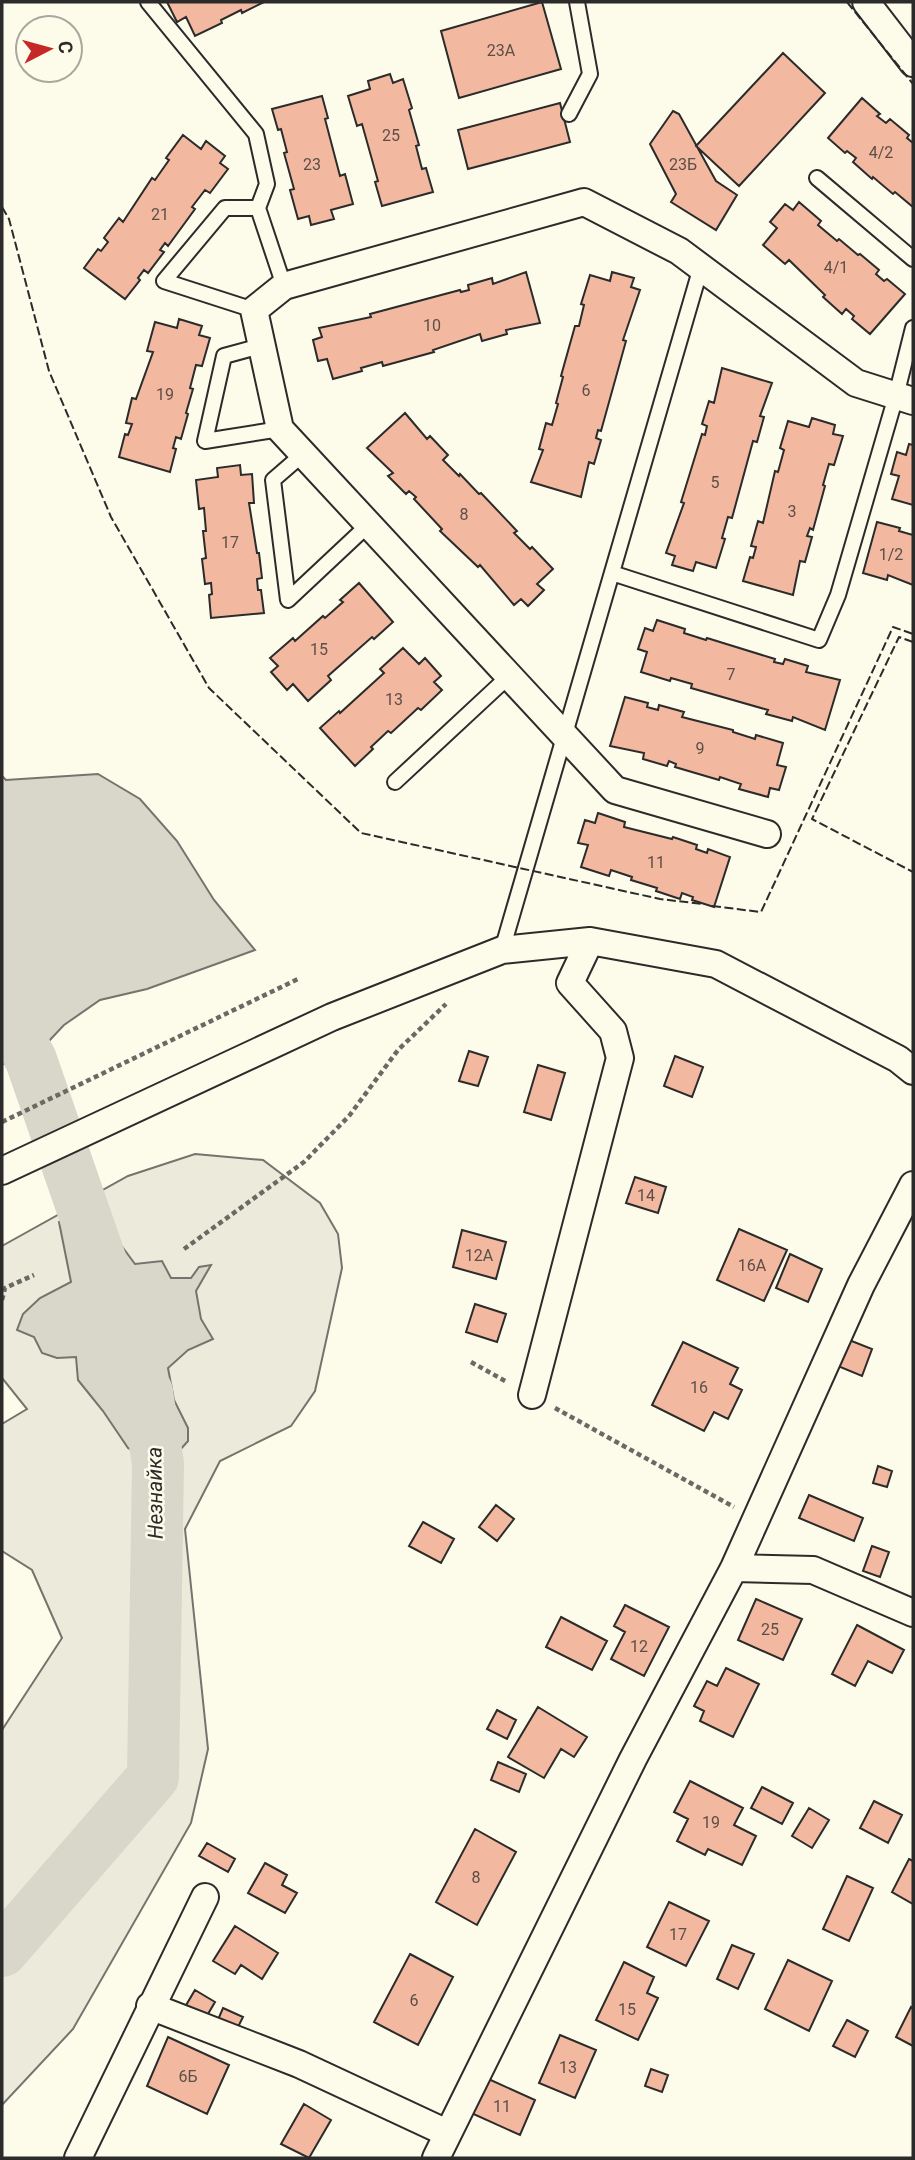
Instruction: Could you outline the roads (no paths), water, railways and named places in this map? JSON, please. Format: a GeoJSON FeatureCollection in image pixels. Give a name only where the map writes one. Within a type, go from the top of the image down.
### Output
{"type":"FeatureCollection","features":[{"type":"Feature","properties":{"kind":"street"},"geometry":{"type":"LineString","coordinates":[[866,2],[913,63]]}},
{"type":"Feature","properties":{"kind":"street"},"geometry":{"type":"LineString","coordinates":[[767,834],[615,790],[280,429],[254,310],[284,286],[584,202],[679,251],[856,383],[905,399]]}},
{"type":"Feature","properties":{"kind":"street"},"geometry":{"type":"LineString","coordinates":[[532,1395],[620,1058],[612,1031],[570,984],[590,941]]}},
{"type":"Feature","properties":{"kind":"street"},"geometry":{"type":"LineString","coordinates":[[2,1171],[332,1017],[502,950],[590,941],[716,964],[898,1059],[913,1071]]}},
{"type":"Feature","properties":{"kind":"street"},"geometry":{"type":"LineString","coordinates":[[436,2158],[633,1759],[734,1568],[861,1285],[913,1185]]}},
{"type":"Feature","properties":{"kind":"street"},"geometry":{"type":"LineString","coordinates":[[734,1568],[813,1570],[913,1612]]}},
{"type":"Feature","properties":{"kind":"street"},"geometry":{"type":"LineString","coordinates":[[78,2158],[205,1897]]}},
{"type":"Feature","properties":{"kind":"street"},"geometry":{"type":"LineString","coordinates":[[150,2006],[299,2064],[447,2133]]}},
{"type":"Feature","properties":{"kind":"lane"},"geometry":{"type":"LineString","coordinates":[[148,2],[256,134],[267,184],[257,208],[284,286]]}},
{"type":"Feature","properties":{"kind":"lane"},"geometry":{"type":"LineString","coordinates":[[569,114],[590,74],[577,2]]}},
{"type":"Feature","properties":{"kind":"lane"},"geometry":{"type":"LineString","coordinates":[[817,178],[913,259]]}},
{"type":"Feature","properties":{"kind":"lane"},"geometry":{"type":"LineString","coordinates":[[254,310],[164,281],[225,208],[257,208]]}},
{"type":"Feature","properties":{"kind":"lane"},"geometry":{"type":"LineString","coordinates":[[502,950],[701,267]]}},
{"type":"Feature","properties":{"kind":"lane"},"geometry":{"type":"LineString","coordinates":[[612,573],[819,640],[838,595],[905,399],[913,328]]}},
{"type":"Feature","properties":{"kind":"lane"},"geometry":{"type":"LineString","coordinates":[[261,346],[224,356],[205,440],[280,429]]}},
{"type":"Feature","properties":{"kind":"lane"},"geometry":{"type":"LineString","coordinates":[[303,454],[273,480],[288,600],[368,525]]}},
{"type":"Feature","properties":{"kind":"lane"},"geometry":{"type":"LineString","coordinates":[[395,782],[509,676]]}},
{"type":"Feature","properties":{"kind":"waterway","name":"Незнайка"},"geometry":{"type":"LineString","coordinates":[[2,1006],[31,1060],[106,1276]]}},
{"type":"Feature","properties":{"kind":"waterway","name":"Незнайка"},"geometry":{"type":"LineString","coordinates":[[2,1951],[153,1777],[158,1464],[147,1392]]}}]}
